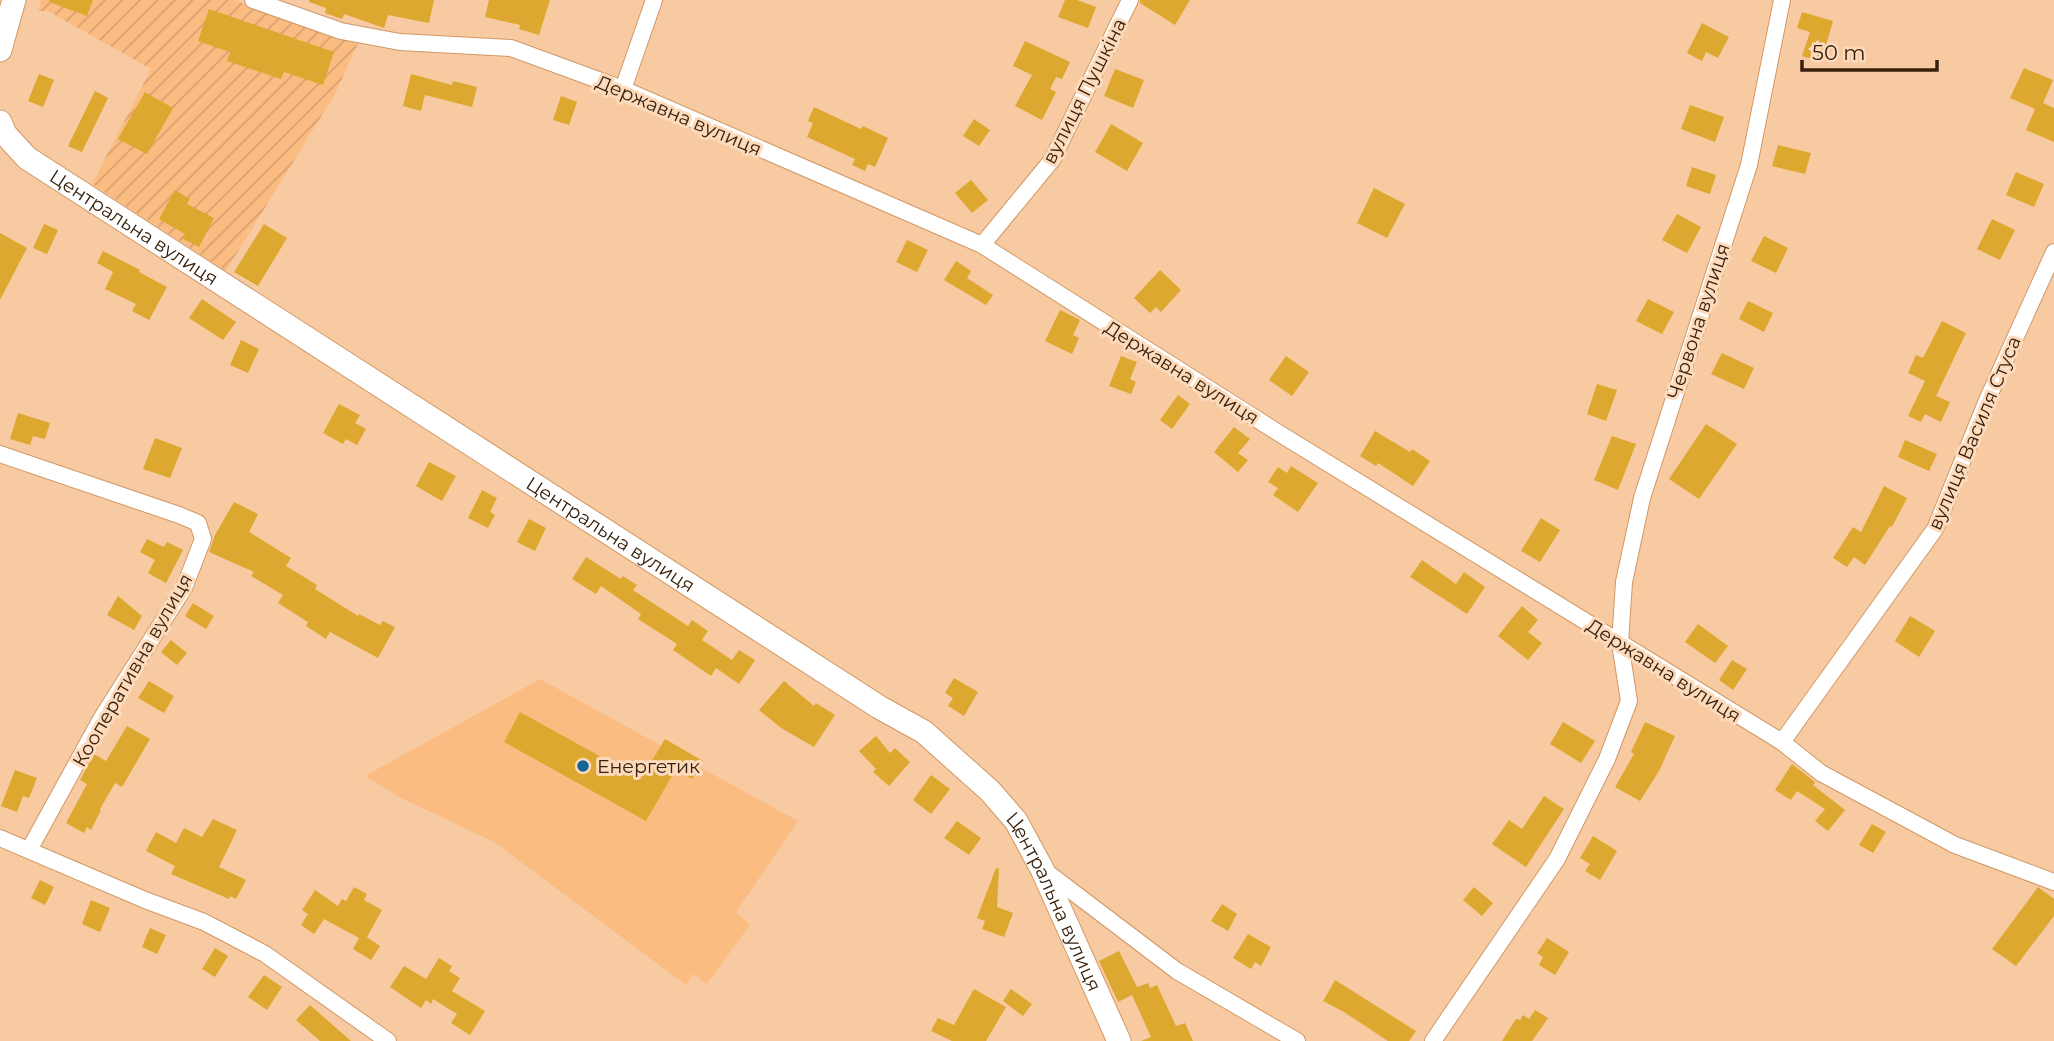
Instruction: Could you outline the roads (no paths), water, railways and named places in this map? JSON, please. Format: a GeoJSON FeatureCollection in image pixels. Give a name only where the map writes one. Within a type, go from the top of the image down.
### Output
{"type":"FeatureCollection","features":[{"type":"Feature","properties":{"kind":"main road"},"geometry":{"type":"LineString","coordinates":[[0,50],[14,0]]}},
{"type":"Feature","properties":{"kind":"main road","name":"Центральна вулиця"},"geometry":{"type":"LineString","coordinates":[[0,122],[5,134],[27,159],[879,708],[924,732],[983,784],[1016,821],[1042,869],[1119,1041]]}},
{"type":"Feature","properties":{"kind":"street","name":"Державна вулиця"},"geometry":{"type":"LineString","coordinates":[[253,0],[341,31],[388,40],[511,48],[623,89],[982,245],[1277,432],[1782,742],[1821,773],[1955,845],[2054,882]]}},
{"type":"Feature","properties":{"kind":"street"},"geometry":{"type":"LineString","coordinates":[[623,89],[654,0]]}},
{"type":"Feature","properties":{"kind":"street","name":"вулиця Пушкіна"},"geometry":{"type":"LineString","coordinates":[[982,245],[1052,160],[1130,0]]}},
{"type":"Feature","properties":{"kind":"street","name":"Червона вулиця"},"geometry":{"type":"LineString","coordinates":[[1433,1041],[1557,859],[1607,759],[1629,701],[1620,643],[1624,582],[1642,498],[1749,165],[1782,0]]}},
{"type":"Feature","properties":{"kind":"street","name":"вулиця Василя Стуса"},"geometry":{"type":"LineString","coordinates":[[1782,742],[1935,529],[1988,398],[2054,252]]}},
{"type":"Feature","properties":{"kind":"street","name":"Кооперативна вулиця"},"geometry":{"type":"LineString","coordinates":[[0,454],[179,514],[198,523],[203,539],[184,588],[101,719],[29,850]]}},
{"type":"Feature","properties":{"kind":"street"},"geometry":{"type":"LineString","coordinates":[[0,838],[145,900],[204,922],[265,954],[388,1041]]}},
{"type":"Feature","properties":{"kind":"street"},"geometry":{"type":"LineString","coordinates":[[1042,869],[1177,971],[1297,1041]]}},
{"type":"Feature","properties":{"kind":"place","name":"Енергетик"},"geometry":{"type":"Point","coordinates":[583,766]}}]}
